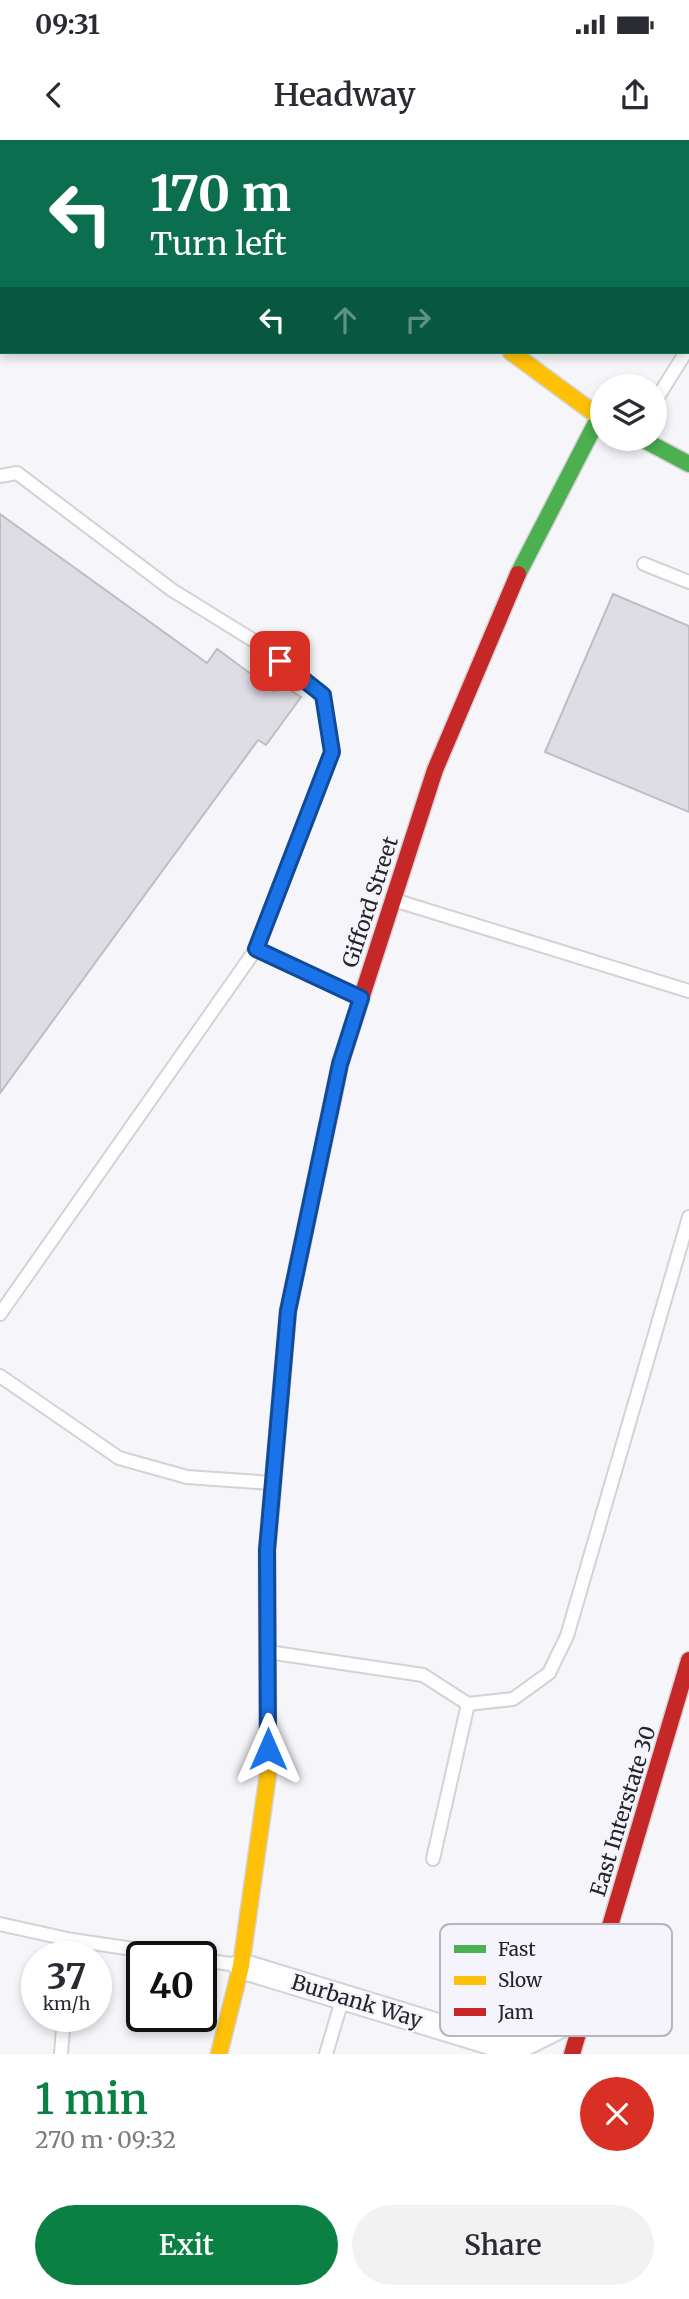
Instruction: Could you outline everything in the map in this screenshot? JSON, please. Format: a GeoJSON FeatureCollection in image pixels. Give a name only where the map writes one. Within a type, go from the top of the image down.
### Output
{"type":"FeatureCollection","features":[{"type":"Feature","properties":{"kind":"street"},"geometry":{"type":"LineString","coordinates":[[514,354],[590,410]]}},
{"type":"Feature","properties":{"kind":"street","name":"Gifford Street"},"geometry":{"type":"LineString","coordinates":[[219,2054],[241,1966],[268,1774],[267,1550],[288,1311],[340,1064],[435,770],[523,563],[590,438]]}},
{"type":"Feature","properties":{"kind":"street"},"geometry":{"type":"LineString","coordinates":[[665,451],[689,464]]}},
{"type":"Feature","properties":{"kind":"street","name":"East Interstate 30"},"geometry":{"type":"LineString","coordinates":[[611,1924],[689,1660]]}},
{"type":"Feature","properties":{"kind":"street","name":"Burbank Way"},"geometry":{"type":"LineString","coordinates":[[241,1966],[440,2028]]}},
{"type":"Feature","properties":{"kind":"street","name":"Burbank Way"},"geometry":{"type":"LineString","coordinates":[[465,2036],[515,2052],[543,2036]]}},
{"type":"Feature","properties":{"kind":"street","name":"East Interstate 30"},"geometry":{"type":"LineString","coordinates":[[572,2054],[578,2036]]}},
{"type":"Feature","properties":{"kind":"lane"},"geometry":{"type":"LineString","coordinates":[[667,382],[685,354]]}},
{"type":"Feature","properties":{"kind":"lane"},"geometry":{"type":"LineString","coordinates":[[0,476],[17,473],[172,590],[259,644],[323,695],[332,752],[256,949],[0,1314]]}},
{"type":"Feature","properties":{"kind":"lane"},"geometry":{"type":"LineString","coordinates":[[644,564],[689,582]]}},
{"type":"Feature","properties":{"kind":"lane"},"geometry":{"type":"LineString","coordinates":[[393,900],[689,991]]}},
{"type":"Feature","properties":{"kind":"lane"},"geometry":{"type":"LineString","coordinates":[[256,949],[361,998]]}},
{"type":"Feature","properties":{"kind":"lane"},"geometry":{"type":"LineString","coordinates":[[268,1652],[423,1675],[468,1704],[513,1699],[549,1673],[567,1636],[689,1217]]}},
{"type":"Feature","properties":{"kind":"lane"},"geometry":{"type":"LineString","coordinates":[[0,1376],[119,1458],[187,1477],[273,1483]]}},
{"type":"Feature","properties":{"kind":"lane"},"geometry":{"type":"LineString","coordinates":[[433,1859],[468,1704]]}},
{"type":"Feature","properties":{"kind":"lane"},"geometry":{"type":"LineString","coordinates":[[0,1924],[72,1940],[126,1948]]}},
{"type":"Feature","properties":{"kind":"lane"},"geometry":{"type":"LineString","coordinates":[[217,1962],[241,1966]]}},
{"type":"Feature","properties":{"kind":"lane"},"geometry":{"type":"LineString","coordinates":[[326,2054],[343,1997]]}},
{"type":"Feature","properties":{"kind":"lane"},"geometry":{"type":"LineString","coordinates":[[61,2054],[63,2032]]}},
{"type":"Feature","properties":{"kind":"building"},"geometry":{"type":"Polygon","coordinates":[[[0,514],[207,663],[217,649],[274,691],[280,683],[301,697],[266,745],[258,740],[0,1093],[0,514]]]}},
{"type":"Feature","properties":{"kind":"building"},"geometry":{"type":"Polygon","coordinates":[[[613,594],[689,626],[689,812],[545,752],[613,594]]]}},
{"type":"Feature","properties":{"kind":"traffic: fast"},"geometry":{"type":"LineString","coordinates":[[518,574],[590,434]]}},
{"type":"Feature","properties":{"kind":"traffic: fast"},"geometry":{"type":"LineString","coordinates":[[665,451],[689,464]]}},
{"type":"Feature","properties":{"kind":"traffic: fast"},"geometry":{"type":"LineString","coordinates":[[271,1507],[288,1311],[336,1084]]}},
{"type":"Feature","properties":{"kind":"traffic: slow"},"geometry":{"type":"LineString","coordinates":[[514,354],[590,410]]}},
{"type":"Feature","properties":{"kind":"traffic: slow"},"geometry":{"type":"LineString","coordinates":[[219,2054],[241,1966],[268,1774],[267,1550],[271,1507]]}},
{"type":"Feature","properties":{"kind":"traffic: jam"},"geometry":{"type":"LineString","coordinates":[[336,1084],[340,1064],[435,770],[518,574]]}},
{"type":"Feature","properties":{"kind":"traffic: jam"},"geometry":{"type":"LineString","coordinates":[[611,1924],[689,1660]]}},
{"type":"Feature","properties":{"kind":"traffic: jam"},"geometry":{"type":"LineString","coordinates":[[572,2054],[577,2036]]}},
{"type":"Feature","properties":{"kind":"route"},"geometry":{"type":"LineString","coordinates":[[268,1749],[267,1550],[288,1311],[340,1064],[361,998],[256,949],[332,752],[323,695],[280,661]]}}]}
